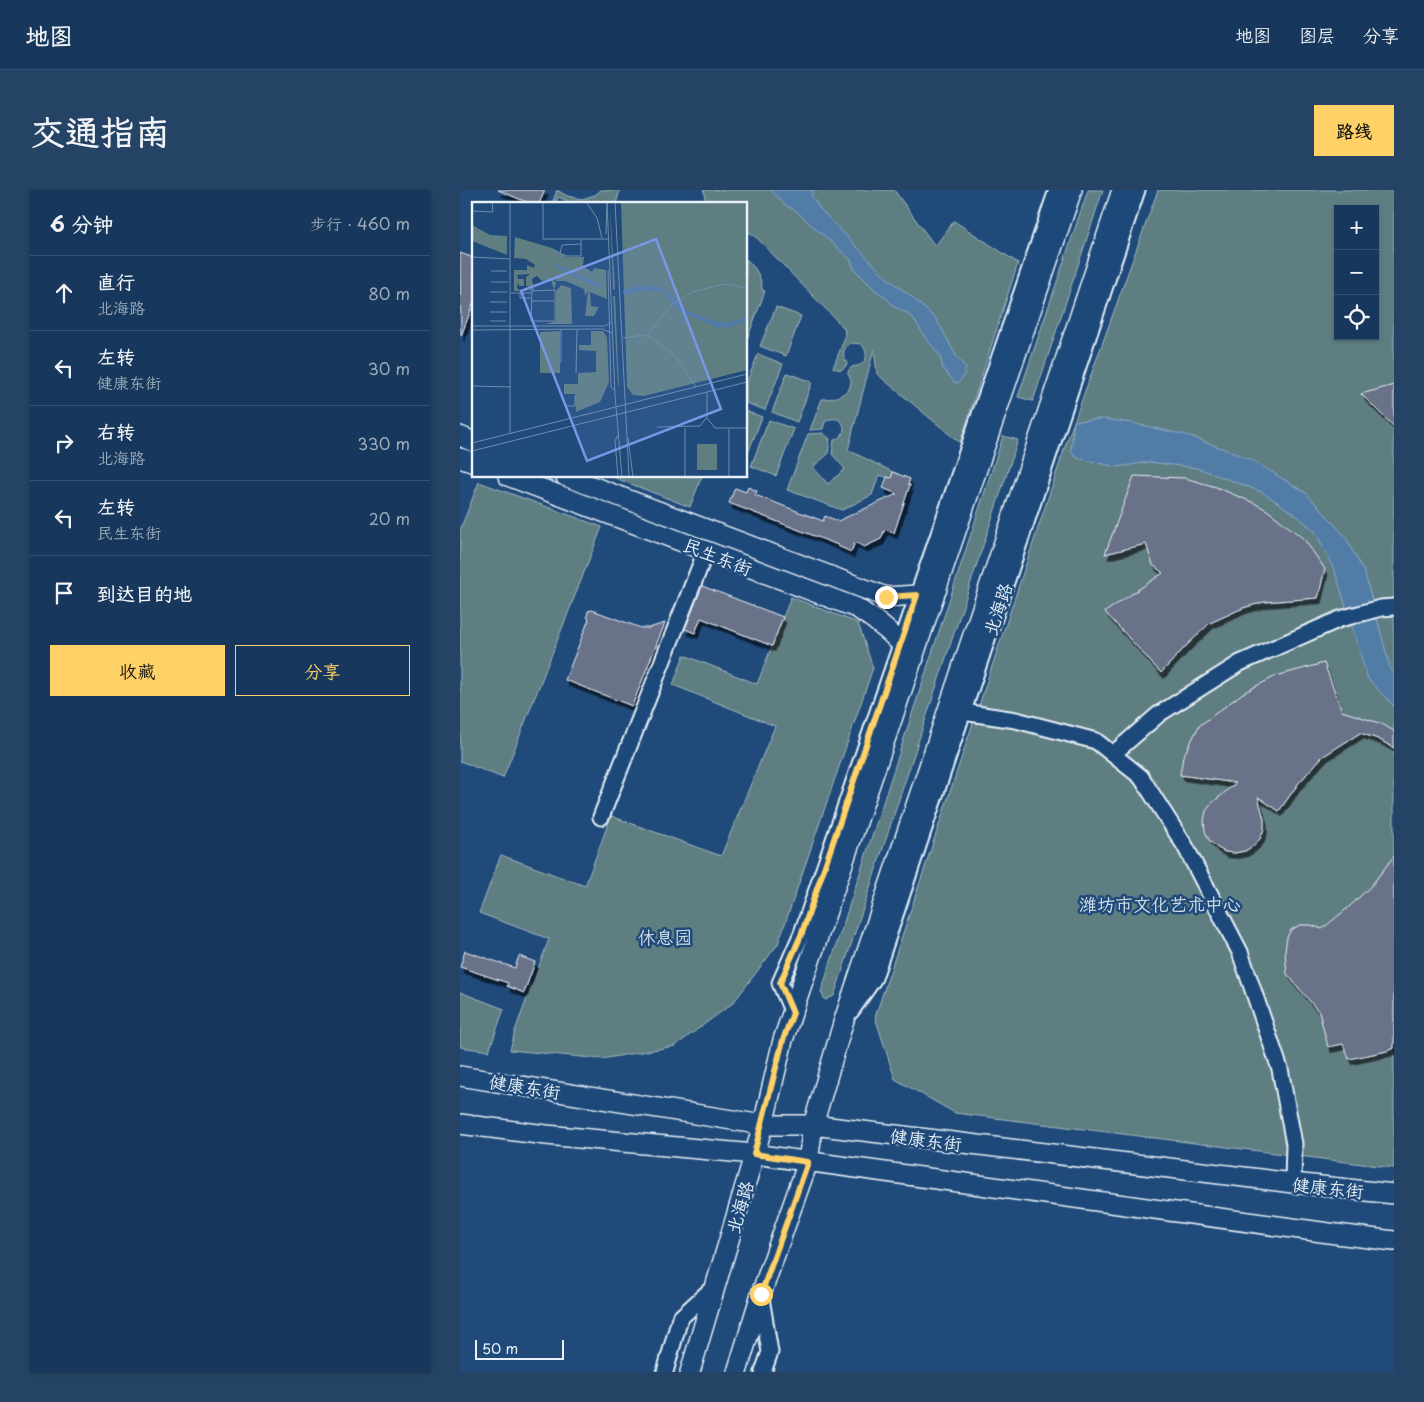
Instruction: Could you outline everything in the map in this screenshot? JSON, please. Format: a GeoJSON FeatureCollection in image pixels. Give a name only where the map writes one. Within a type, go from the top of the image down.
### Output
{"type":"FeatureCollection","features":[{"type":"Feature","properties":{"kind":"main road","name":"北海路"},"geometry":{"type":"LineString","coordinates":[[690,1372],[763,1125],[783,1040],[793,1013],[810,936],[914,658],[1015,335],[1072,190]]}},
{"type":"Feature","properties":{"kind":"main road","name":"北海路"},"geometry":{"type":"LineString","coordinates":[[737,1372],[761,1294],[808,1162],[812,1126],[844,1020],[877,945],[1122,190]]}},
{"type":"Feature","properties":{"kind":"main road"},"geometry":{"type":"LineString","coordinates":[[460,436],[472,441]]}},
{"type":"Feature","properties":{"kind":"main road"},"geometry":{"type":"LineString","coordinates":[[460,458],[472,462]]}},
{"type":"Feature","properties":{"kind":"main road","name":"民生东街"},"geometry":{"type":"LineString","coordinates":[[513,478],[857,608],[874,619],[901,642],[914,658]]}},
{"type":"Feature","properties":{"kind":"main road","name":"民生东街"},"geometry":{"type":"LineString","coordinates":[[570,478],[886,597],[917,595],[937,589]]}},
{"type":"Feature","properties":{"kind":"main road","name":"健康东街"},"geometry":{"type":"LineString","coordinates":[[460,1076],[763,1125],[812,1126],[1394,1194]]}},
{"type":"Feature","properties":{"kind":"main road"},"geometry":{"type":"LineString","coordinates":[[460,1124],[754,1154],[1394,1241]]}},
{"type":"Feature","properties":{"kind":"street","name":"北海路"},"geometry":{"type":"LineString","coordinates":[[810,936],[901,642],[1015,335],[1057,190]]}},
{"type":"Feature","properties":{"kind":"street","name":"北海路"},"geometry":{"type":"LineString","coordinates":[[936,768],[963,712],[1137,190]]}},
{"type":"Feature","properties":{"kind":"street"},"geometry":{"type":"LineString","coordinates":[[601,817],[706,551]]}},
{"type":"Feature","properties":{"kind":"street"},"geometry":{"type":"LineString","coordinates":[[1113,754],[1159,714],[1240,663],[1340,619],[1387,608]]}},
{"type":"Feature","properties":{"kind":"street"},"geometry":{"type":"LineString","coordinates":[[963,712],[1016,720],[1096,741],[1141,777],[1185,846],[1240,952],[1280,1069],[1294,1144],[1293,1183]]}},
{"type":"Feature","properties":{"kind":"street"},"geometry":{"type":"LineString","coordinates":[[664,1372],[680,1318],[716,1285]]}},
{"type":"Feature","properties":{"kind":"street"},"geometry":{"type":"LineString","coordinates":[[761,1294],[770,1352],[763,1372]]}},
{"type":"Feature","properties":{"kind":"green space"},"geometry":{"type":"Polygon","coordinates":[[[557,190],[567,196],[582,199],[595,195],[601,190],[620,190],[617,202],[571,202],[558,197],[556,202],[553,202],[557,190]]]}},
{"type":"Feature","properties":{"kind":"green space"},"geometry":{"type":"Polygon","coordinates":[[[703,190],[894,190],[935,246],[954,221],[1018,263],[960,443],[877,374],[874,349],[848,450],[893,472],[891,478],[879,475],[872,495],[842,510],[787,490],[808,434],[823,433],[830,439],[828,454],[813,467],[828,484],[845,469],[832,454],[834,440],[843,433],[843,424],[836,419],[831,419],[825,422],[823,429],[810,430],[822,399],[837,397],[849,389],[851,381],[848,372],[851,367],[863,363],[866,358],[866,352],[861,344],[851,343],[844,352],[846,366],[841,370],[833,368],[845,337],[844,328],[758,239],[748,232],[748,202],[704,202],[705,194],[703,190]]]}},
{"type":"Feature","properties":{"kind":"green space"},"geometry":{"type":"Polygon","coordinates":[[[1088,190],[1103,190],[1033,401],[1018,397],[1088,190]]]}},
{"type":"Feature","properties":{"kind":"green space","name":"潍坊市文化艺术中心"},"geometry":{"type":"Polygon","coordinates":[[[1158,190],[1394,190],[1394,1168],[955,1113],[895,1079],[875,1017],[1067,441],[1158,190]]]}},
{"type":"Feature","properties":{"kind":"green space"},"geometry":{"type":"Polygon","coordinates":[[[748,261],[761,281],[762,290],[765,291],[748,337],[748,261]]]}},
{"type":"Feature","properties":{"kind":"green space"},"geometry":{"type":"Polygon","coordinates":[[[776,307],[801,316],[786,356],[760,346],[776,307]]]}},
{"type":"Feature","properties":{"kind":"green space"},"geometry":{"type":"Polygon","coordinates":[[[758,354],[783,364],[765,410],[748,404],[748,379],[758,354]]]}},
{"type":"Feature","properties":{"kind":"green space"},"geometry":{"type":"Polygon","coordinates":[[[787,373],[812,382],[797,422],[772,412],[787,373]]]}},
{"type":"Feature","properties":{"kind":"green space"},"geometry":{"type":"Polygon","coordinates":[[[748,412],[762,417],[748,453],[748,412]]]}},
{"type":"Feature","properties":{"kind":"green space"},"geometry":{"type":"Polygon","coordinates":[[[769,420],[794,429],[776,476],[751,466],[769,420]]]}},
{"type":"Feature","properties":{"kind":"green space"},"geometry":{"type":"Polygon","coordinates":[[[1003,436],[1018,440],[834,996],[825,1000],[821,992],[1003,436]]]}},
{"type":"Feature","properties":{"kind":"green space"},"geometry":{"type":"Polygon","coordinates":[[[615,478],[701,478],[690,507],[615,478]]]}},
{"type":"Feature","properties":{"kind":"green space"},"geometry":{"type":"Polygon","coordinates":[[[479,482],[602,527],[503,778],[460,761],[460,530],[479,482]]]}},
{"type":"Feature","properties":{"kind":"green space","name":"休息园"},"geometry":{"type":"Polygon","coordinates":[[[791,597],[858,623],[873,668],[778,944],[733,1003],[675,1046],[602,1059],[510,1050],[516,1028],[549,939],[479,913],[501,855],[585,886],[611,816],[721,856],[775,726],[673,685],[684,655],[757,684],[791,597]]]}},
{"type":"Feature","properties":{"kind":"green space"},"geometry":{"type":"Polygon","coordinates":[[[460,992],[504,1009],[489,1051],[460,1047],[460,992]]]}},
{"type":"Feature","properties":{"kind":"water"},"geometry":{"type":"Polygon","coordinates":[[[771,190],[813,190],[811,195],[820,209],[886,277],[935,318],[956,356],[966,368],[961,380],[957,383],[954,382],[943,368],[940,356],[914,319],[896,308],[874,289],[854,269],[851,260],[796,211],[784,204],[771,190]]]}},
{"type":"Feature","properties":{"kind":"water"},"geometry":{"type":"Polygon","coordinates":[[[1103,419],[1132,423],[1190,436],[1252,460],[1306,493],[1345,536],[1365,574],[1391,671],[1394,674],[1394,706],[1368,679],[1336,574],[1315,531],[1292,512],[1262,492],[1197,468],[1149,462],[1117,467],[1077,458],[1071,452],[1074,421],[1103,419]]]}},
{"type":"Feature","properties":{"kind":"building"},"geometry":{"type":"Polygon","coordinates":[[[498,190],[545,190],[540,202],[526,202],[498,190]]]}},
{"type":"Feature","properties":{"kind":"building"},"geometry":{"type":"Polygon","coordinates":[[[460,253],[472,257],[472,307],[461,336],[460,253]]]}},
{"type":"Feature","properties":{"kind":"building"},"geometry":{"type":"Polygon","coordinates":[[[1394,385],[1394,427],[1361,394],[1394,385]]]}},
{"type":"Feature","properties":{"kind":"building"},"geometry":{"type":"Polygon","coordinates":[[[893,472],[910,479],[908,484],[910,485],[894,533],[885,529],[881,539],[864,547],[855,542],[851,552],[838,545],[729,503],[735,488],[746,492],[748,487],[757,491],[755,495],[823,521],[825,516],[838,521],[897,494],[883,488],[887,477],[891,478],[893,472]]]}},
{"type":"Feature","properties":{"kind":"building"},"geometry":{"type":"Polygon","coordinates":[[[1134,476],[1185,478],[1216,487],[1267,510],[1304,539],[1325,569],[1318,598],[1264,602],[1243,608],[1210,623],[1161,673],[1105,612],[1163,573],[1153,565],[1146,544],[1105,554],[1134,476]]]}},
{"type":"Feature","properties":{"kind":"building"},"geometry":{"type":"Polygon","coordinates":[[[702,586],[783,617],[772,646],[701,618],[695,633],[685,629],[702,586]]]}},
{"type":"Feature","properties":{"kind":"building"},"geometry":{"type":"Polygon","coordinates":[[[592,610],[641,628],[649,628],[665,623],[632,706],[565,680],[589,619],[587,617],[588,611],[592,610]]]}},
{"type":"Feature","properties":{"kind":"building"},"geometry":{"type":"Polygon","coordinates":[[[1324,663],[1342,711],[1382,724],[1394,731],[1394,748],[1378,739],[1360,733],[1322,757],[1298,784],[1279,811],[1258,797],[1264,819],[1264,829],[1260,839],[1245,851],[1225,852],[1209,840],[1205,831],[1204,821],[1206,811],[1212,803],[1236,783],[1180,775],[1183,757],[1199,726],[1243,693],[1276,676],[1324,663]]]}},
{"type":"Feature","properties":{"kind":"building"},"geometry":{"type":"Polygon","coordinates":[[[1394,856],[1394,1048],[1349,1059],[1343,1044],[1328,1047],[1319,1012],[1287,974],[1285,951],[1287,937],[1291,930],[1300,925],[1311,925],[1322,929],[1371,886],[1394,856]]]}},
{"type":"Feature","properties":{"kind":"building"},"geometry":{"type":"Polygon","coordinates":[[[465,951],[515,968],[519,956],[535,962],[524,993],[507,986],[508,983],[460,967],[465,951]]]}},
{"type":"Feature","properties":{"kind":"route"},"geometry":{"type":"LineString","coordinates":[[761,1294],[808,1162],[754,1154],[763,1125],[783,1040],[793,1013],[780,983],[802,933],[917,595],[886,597]]}}]}
